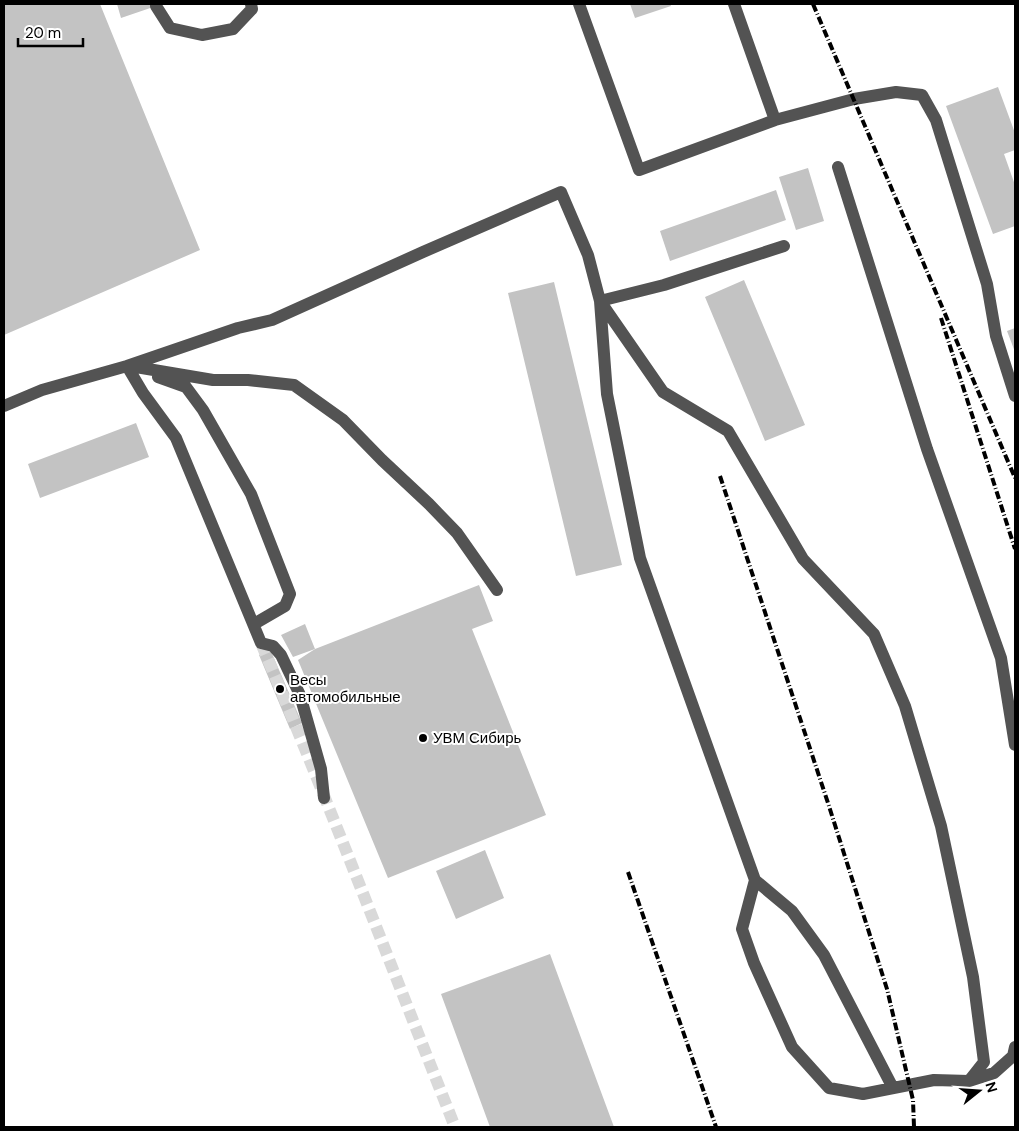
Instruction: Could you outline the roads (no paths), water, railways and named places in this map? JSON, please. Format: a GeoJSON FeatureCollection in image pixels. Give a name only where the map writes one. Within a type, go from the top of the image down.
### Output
{"type":"FeatureCollection","features":[{"type":"Feature","properties":{"kind":"street"},"geometry":{"type":"LineString","coordinates":[[156,6],[170,28],[202,35],[233,29],[252,9],[251,4]]}},
{"type":"Feature","properties":{"kind":"street"},"geometry":{"type":"LineString","coordinates":[[579,4],[639,170],[775,120],[854,98],[896,92],[922,95],[936,120],[987,284],[996,336],[1015,396]]}},
{"type":"Feature","properties":{"kind":"street"},"geometry":{"type":"LineString","coordinates":[[734,4],[775,120]]}},
{"type":"Feature","properties":{"kind":"street"},"geometry":{"type":"LineString","coordinates":[[838,166],[927,449],[1001,658],[1015,745]]}},
{"type":"Feature","properties":{"kind":"street"},"geometry":{"type":"LineString","coordinates":[[4,406],[42,390],[128,366],[238,328],[272,320],[561,192],[588,255],[600,301],[607,394],[640,558],[754,880],[792,911],[824,956],[893,1088]]}},
{"type":"Feature","properties":{"kind":"street"},"geometry":{"type":"LineString","coordinates":[[600,301],[664,285],[784,246]]}},
{"type":"Feature","properties":{"kind":"street"},"geometry":{"type":"LineString","coordinates":[[600,301],[663,392],[728,431],[803,559],[874,634],[905,706],[941,826],[973,977],[984,1062],[969,1081]]}},
{"type":"Feature","properties":{"kind":"street"},"geometry":{"type":"LineString","coordinates":[[128,366],[213,380],[248,380],[294,385],[343,420],[382,460],[435,509],[457,533],[497,590]]}},
{"type":"Feature","properties":{"kind":"street"},"geometry":{"type":"LineString","coordinates":[[128,366],[143,393],[176,438],[261,643],[273,646],[281,654],[300,695],[321,769],[324,798]]}},
{"type":"Feature","properties":{"kind":"street"},"geometry":{"type":"LineString","coordinates":[[128,366],[186,387],[203,410],[251,494],[290,594],[285,606],[254,624]]}},
{"type":"Feature","properties":{"kind":"street"},"geometry":{"type":"LineString","coordinates":[[754,880],[742,929],[754,963],[792,1047],[829,1088],[862,1094],[934,1080],[969,1081],[994,1073],[1013,1056],[1015,1047]]}},
{"type":"Feature","properties":{"kind":"tunnel"},"geometry":{"type":"LineString","coordinates":[[261,643],[455,1127]]}},
{"type":"Feature","properties":{"kind":"railway"},"geometry":{"type":"LineString","coordinates":[[813,4],[1015,478]]}},
{"type":"Feature","properties":{"kind":"railway"},"geometry":{"type":"LineString","coordinates":[[941,318],[1015,549]]}},
{"type":"Feature","properties":{"kind":"railway"},"geometry":{"type":"LineString","coordinates":[[720,476],[887,989],[913,1100],[914,1127]]}},
{"type":"Feature","properties":{"kind":"railway"},"geometry":{"type":"LineString","coordinates":[[628,872],[716,1127]]}},
{"type":"Feature","properties":{"kind":"place","name":"Весы автомобильные"},"geometry":{"type":"Point","coordinates":[280,689]}},
{"type":"Feature","properties":{"kind":"place","name":"УВМ Сибирь"},"geometry":{"type":"Point","coordinates":[423,738]}}]}
